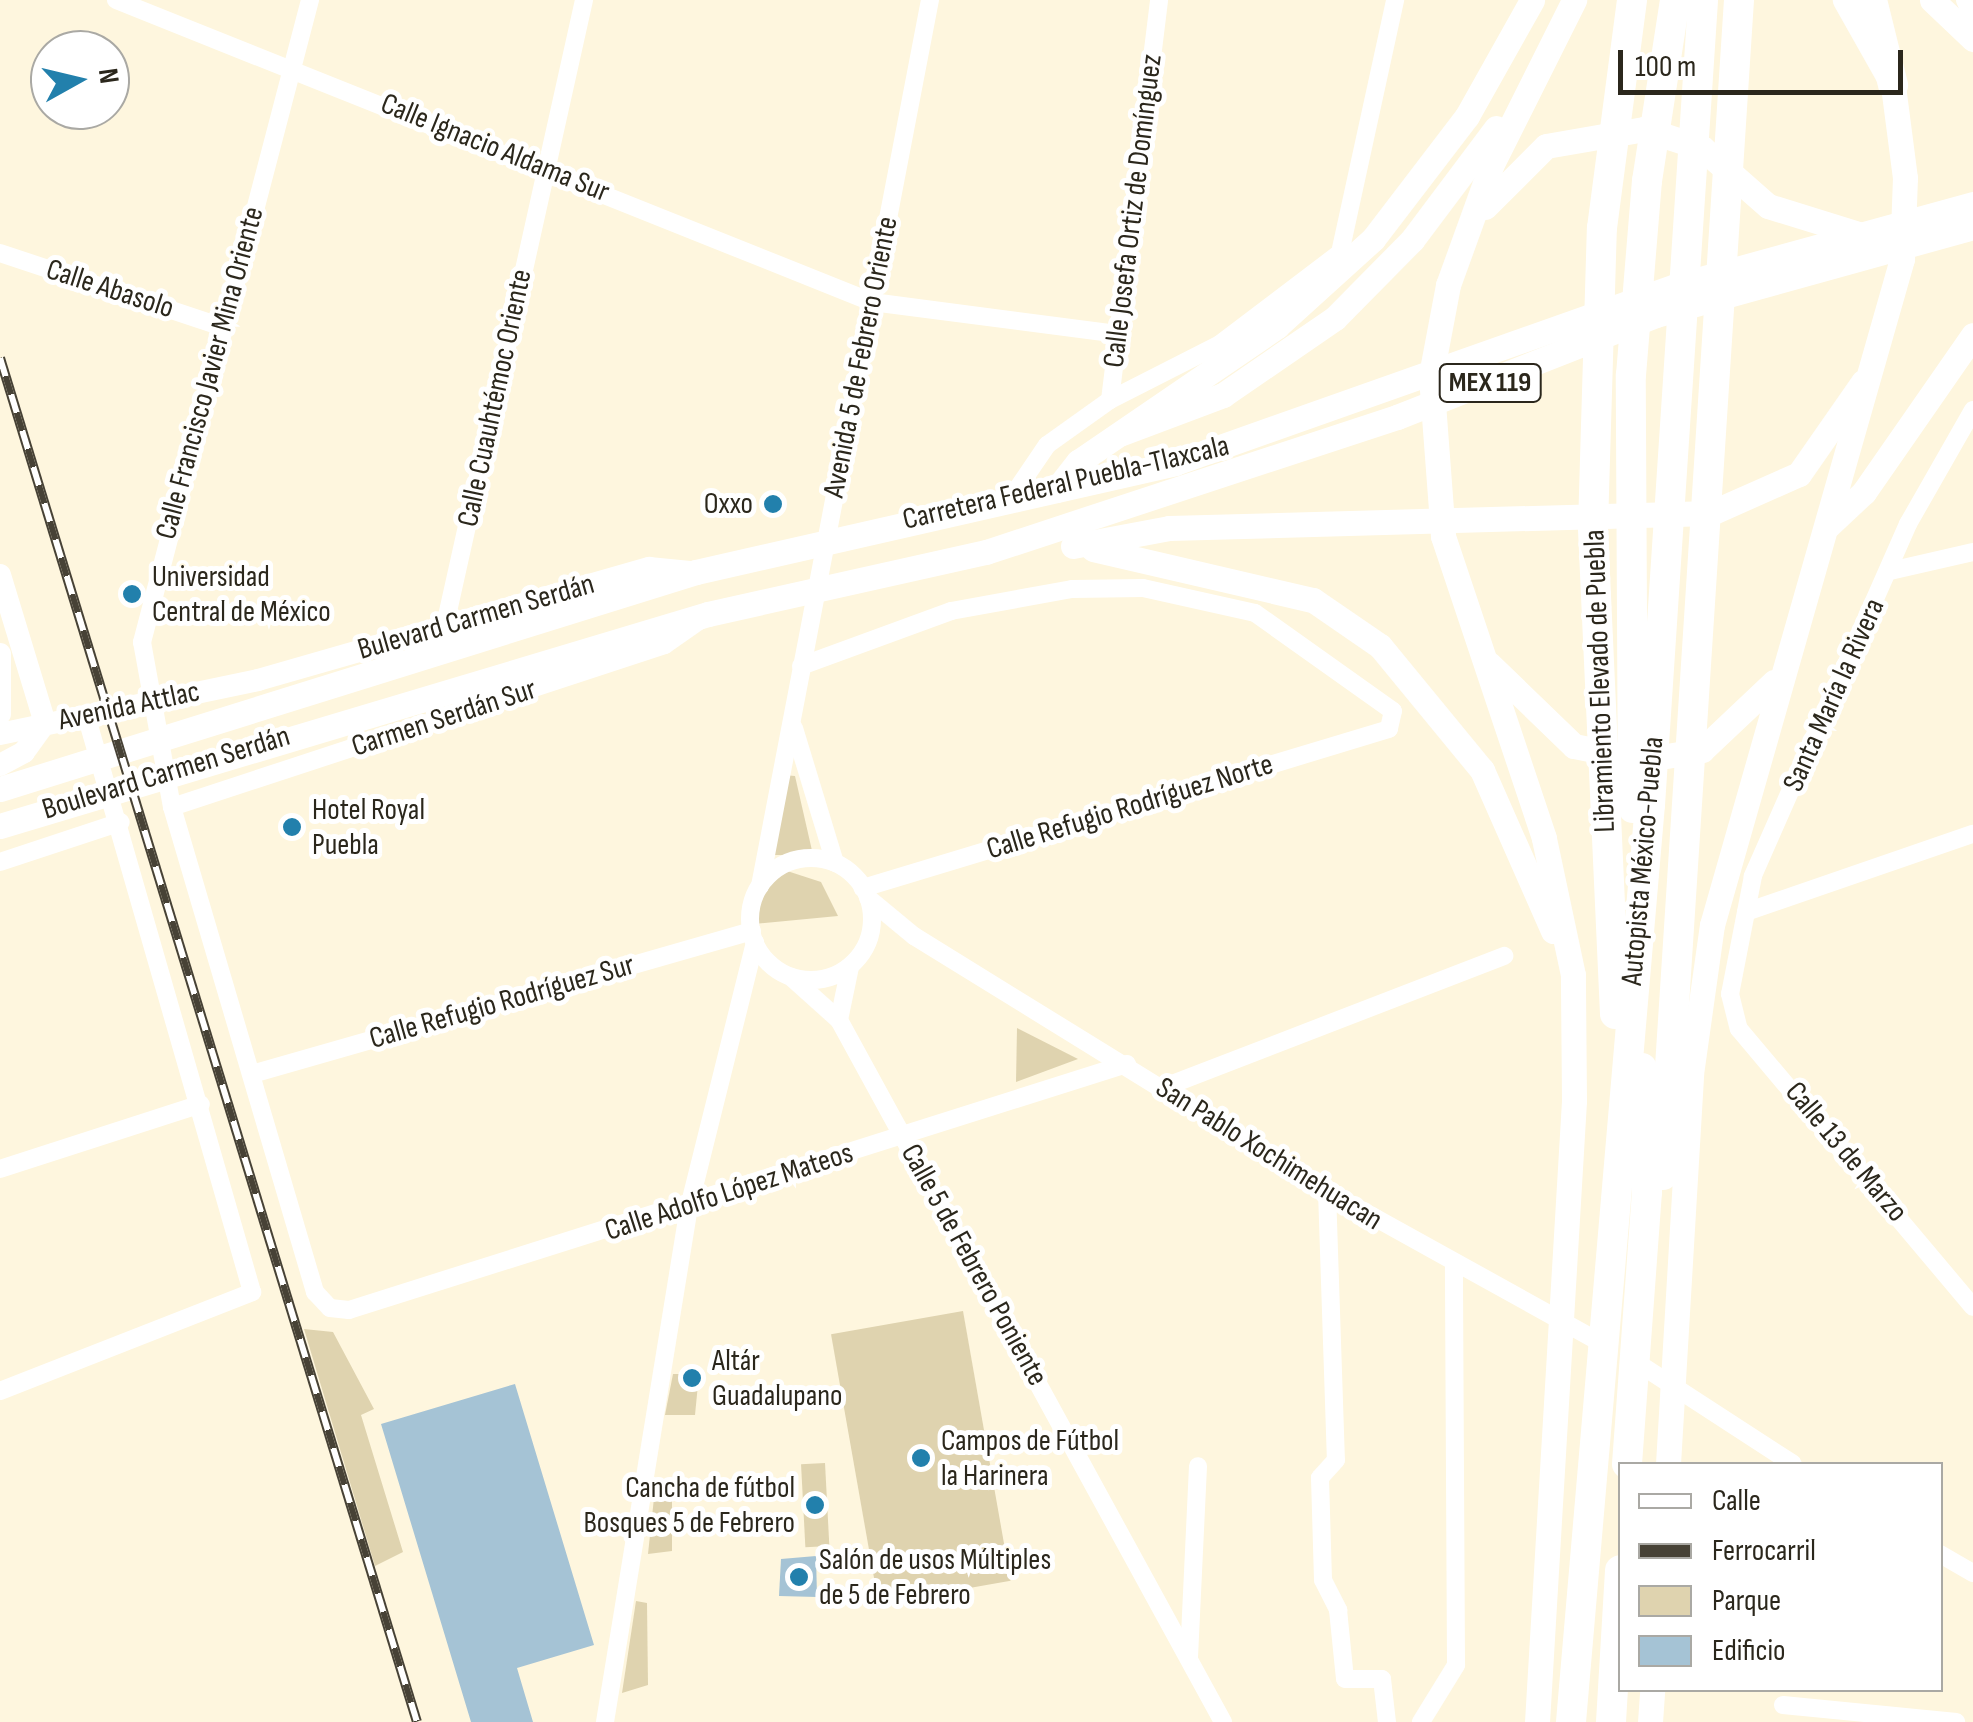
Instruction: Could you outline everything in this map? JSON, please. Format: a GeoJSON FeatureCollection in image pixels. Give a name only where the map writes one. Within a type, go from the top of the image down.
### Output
{"type":"FeatureCollection","features":[{"type":"Feature","properties":{"kind":"highway","name":"Libramiento Elevado de Puebla"},"geometry":{"type":"LineString","coordinates":[[1582,1722],[1614,1276],[1618,1080],[1594,527],[1602,228],[1632,0]]}},
{"type":"Feature","properties":{"kind":"highway","name":"Libramiento Elevado de Puebla"},"geometry":{"type":"LineString","coordinates":[[1628,1462],[1647,1192],[1628,476],[1638,264],[1676,0]]}},
{"type":"Feature","properties":{"kind":"highway","name":"Autopista México-Puebla"},"geometry":{"type":"LineString","coordinates":[[1571,1722],[1650,805],[1703,0]]}},
{"type":"Feature","properties":{"kind":"highway","name":"Autopista México-Puebla"},"geometry":{"type":"LineString","coordinates":[[1645,1462],[1682,803],[1739,0]]}},
{"type":"Feature","properties":{"kind":"highway"},"geometry":{"type":"LineString","coordinates":[[1872,0],[1893,85]]}},
{"type":"Feature","properties":{"kind":"highway"},"geometry":{"type":"LineString","coordinates":[[1611,1722],[1618,1604]]}},
{"type":"Feature","properties":{"kind":"highway"},"geometry":{"type":"LineString","coordinates":[[1625,1722],[1628,1692]]}},
{"type":"Feature","properties":{"kind":"main road"},"geometry":{"type":"LineString","coordinates":[[1056,490],[1078,462],[1277,326],[1373,239],[1467,116],[1532,0]]}},
{"type":"Feature","properties":{"kind":"main road"},"geometry":{"type":"LineString","coordinates":[[1537,1722],[1563,1305],[1575,1010],[1544,838],[1471,634],[1444,536],[1432,424],[1436,336],[1466,237],[1532,76],[1574,0]]}},
{"type":"Feature","properties":{"kind":"main road"},"geometry":{"type":"LineString","coordinates":[[1668,1462],[1691,1074],[1723,870],[1829,525],[1902,259],[1905,178],[1893,85],[1845,0]]}},
{"type":"Feature","properties":{"kind":"main road"},"geometry":{"type":"LineString","coordinates":[[1932,0],[1973,39]]}},
{"type":"Feature","properties":{"kind":"main road"},"geometry":{"type":"LineString","coordinates":[[1122,432],[1224,396],[1335,318],[1412,240],[1532,76]]}},
{"type":"Feature","properties":{"kind":"main road"},"geometry":{"type":"LineString","coordinates":[[1466,237],[1533,153],[1626,128],[1702,148],[1768,206],[1874,238]]}},
{"type":"Feature","properties":{"kind":"main road","name":"Carretera Federal Puebla-Tlaxcala"},"geometry":{"type":"LineString","coordinates":[[323,684],[696,572],[826,538],[1175,463],[1708,276],[1874,238],[1973,204]]}},
{"type":"Feature","properties":{"kind":"main road","name":"Carretera Federal Puebla-Tlaxcala"},"geometry":{"type":"LineString","coordinates":[[333,721],[708,614],[1009,544],[1397,417],[1656,315],[1973,227]]}},
{"type":"Feature","properties":{"kind":"main road"},"geometry":{"type":"LineString","coordinates":[[1829,525],[1864,492],[1973,334]]}},
{"type":"Feature","properties":{"kind":"main road"},"geometry":{"type":"LineString","coordinates":[[1073,546],[1169,528],[1710,513],[1799,474],[1872,365]]}},
{"type":"Feature","properties":{"kind":"main road"},"geometry":{"type":"LineString","coordinates":[[1009,544],[1073,546],[1222,572],[1313,600],[1403,667],[1500,802],[1575,1010]]}},
{"type":"Feature","properties":{"kind":"main road","name":"Bulevard Carmen Serdán"},"geometry":{"type":"LineString","coordinates":[[258,680],[649,568],[696,572]]}},
{"type":"Feature","properties":{"kind":"main road"},"geometry":{"type":"LineString","coordinates":[[0,575],[45,723],[5,779]]}},
{"type":"Feature","properties":{"kind":"main road"},"geometry":{"type":"LineString","coordinates":[[1471,634],[1501,681],[1555,732],[1591,752],[1643,760],[1702,750],[1728,734],[1785,665]]}},
{"type":"Feature","properties":{"kind":"main road"},"geometry":{"type":"LineString","coordinates":[[0,654],[0,714]]}},
{"type":"Feature","properties":{"kind":"main road","name":"Avenida Attlac"},"geometry":{"type":"LineString","coordinates":[[0,734],[258,680]]}},
{"type":"Feature","properties":{"kind":"main road","name":"Boulevard Carmen Serdán"},"geometry":{"type":"LineString","coordinates":[[5,779],[323,684]]}},
{"type":"Feature","properties":{"kind":"main road","name":"Boulevard Carmen Serdán"},"geometry":{"type":"LineString","coordinates":[[0,826],[333,721]]}},
{"type":"Feature","properties":{"kind":"main road"},"geometry":{"type":"LineString","coordinates":[[1650,1722],[1652,1692]]}},
{"type":"Feature","properties":{"kind":"street","name":"Calle Ignacio Aldama Sur"},"geometry":{"type":"LineString","coordinates":[[116,0],[291,64],[872,302],[1117,334]]}},
{"type":"Feature","properties":{"kind":"street","name":"Calle Francisco Javier Mina Oriente"},"geometry":{"type":"LineString","coordinates":[[310,0],[220,326],[144,626],[150,702],[172,808],[315,1292],[330,1308]]}},
{"type":"Feature","properties":{"kind":"street","name":"Calle Cuauhtémoc Oriente"},"geometry":{"type":"LineString","coordinates":[[445,625],[584,0]]}},
{"type":"Feature","properties":{"kind":"street","name":"Avenida 5 de Febrero Oriente"},"geometry":{"type":"LineString","coordinates":[[760,886],[930,0]]}},
{"type":"Feature","properties":{"kind":"street","name":"Calle Josefa Ortiz de Domínguez"},"geometry":{"type":"LineString","coordinates":[[1012,498],[1047,445],[1110,400],[1159,0]]}},
{"type":"Feature","properties":{"kind":"street"},"geometry":{"type":"LineString","coordinates":[[1110,400],[1220,344],[1340,253],[1395,0]]}},
{"type":"Feature","properties":{"kind":"street"},"geometry":{"type":"LineString","coordinates":[[1965,0],[1973,18]]}},
{"type":"Feature","properties":{"kind":"street","name":"Calle Abasolo"},"geometry":{"type":"LineString","coordinates":[[0,253],[220,326]]}},
{"type":"Feature","properties":{"kind":"street","name":"Santa María la Rivera"},"geometry":{"type":"LineString","coordinates":[[1730,994],[1754,876],[1890,571],[1973,410]]}},
{"type":"Feature","properties":{"kind":"street"},"geometry":{"type":"LineString","coordinates":[[1890,571],[1973,552]]}},
{"type":"Feature","properties":{"kind":"street","name":"Calle Refugio Rodríguez Norte"},"geometry":{"type":"LineString","coordinates":[[801,666],[951,611],[1072,589],[1143,588],[1255,613],[1372,691],[1396,723],[866,893]]}},
{"type":"Feature","properties":{"kind":"street","name":"Carmen Serdán Sur"},"geometry":{"type":"LineString","coordinates":[[172,808],[665,646],[708,614]]}},
{"type":"Feature","properties":{"kind":"street","name":"Avenida 5 de Febrero Oriente"},"geometry":{"type":"LineString","coordinates":[[791,713],[808,796],[835,863]]}},
{"type":"Feature","properties":{"kind":"street"},"geometry":{"type":"LineString","coordinates":[[0,1392],[252,1292],[122,822],[86,715]]}},
{"type":"Feature","properties":{"kind":"street"},"geometry":{"type":"LineString","coordinates":[[0,862],[122,822]]}},
{"type":"Feature","properties":{"kind":"street"},"geometry":{"type":"LineString","coordinates":[[1746,912],[1973,834]]}},
{"type":"Feature","properties":{"kind":"street"},"geometry":{"type":"LineString","coordinates":[[605,1722],[689,1207],[753,937],[760,886],[793,860],[835,863],[866,893],[867,942],[850,966],[840,1020]]}},
{"type":"Feature","properties":{"kind":"street"},"geometry":{"type":"LineString","coordinates":[[1723,870],[1754,876]]}},
{"type":"Feature","properties":{"kind":"street","name":"San Pablo Xochimehuacan"},"geometry":{"type":"LineString","coordinates":[[866,893],[914,936],[1327,1191],[1454,1268],[1631,1359],[1789,1462]]}},
{"type":"Feature","properties":{"kind":"street"},"geometry":{"type":"LineString","coordinates":[[867,942],[914,936]]}},
{"type":"Feature","properties":{"kind":"street"},"geometry":{"type":"LineString","coordinates":[[753,937],[791,977],[822,980],[850,966]]}},
{"type":"Feature","properties":{"kind":"street","name":"Calle Refugio Rodríguez Sur"},"geometry":{"type":"LineString","coordinates":[[252,1074],[753,937]]}},
{"type":"Feature","properties":{"kind":"street"},"geometry":{"type":"LineString","coordinates":[[1162,1088],[1504,956]]}},
{"type":"Feature","properties":{"kind":"street","name":"Calle 5 de Febrero Poniente"},"geometry":{"type":"LineString","coordinates":[[791,977],[840,1020],[1223,1722]]}},
{"type":"Feature","properties":{"kind":"street","name":"Calle 13 de Marzo"},"geometry":{"type":"LineString","coordinates":[[1730,994],[1739,1029],[1973,1307]]}},
{"type":"Feature","properties":{"kind":"street","name":"Calle Adolfo López Mateos"},"geometry":{"type":"LineString","coordinates":[[330,1308],[689,1207],[1127,1064]]}},
{"type":"Feature","properties":{"kind":"street"},"geometry":{"type":"LineString","coordinates":[[0,1169],[201,1104]]}},
{"type":"Feature","properties":{"kind":"street"},"geometry":{"type":"LineString","coordinates":[[1327,1191],[1336,1460],[1320,1478],[1322,1580],[1338,1610],[1345,1680],[1382,1680],[1388,1722]]}},
{"type":"Feature","properties":{"kind":"street"},"geometry":{"type":"LineString","coordinates":[[1421,1722],[1456,1665],[1454,1268]]}},
{"type":"Feature","properties":{"kind":"street"},"geometry":{"type":"LineString","coordinates":[[1190,1658],[1198,1466]]}},
{"type":"Feature","properties":{"kind":"street"},"geometry":{"type":"LineString","coordinates":[[1943,1556],[1973,1574]]}},
{"type":"Feature","properties":{"kind":"street"},"geometry":{"type":"LineString","coordinates":[[1783,1706],[1956,1722]]}},
{"type":"Feature","properties":{"kind":"green space"},"geometry":{"type":"Polygon","coordinates":[[[783,775],[795,776],[813,855],[768,855],[783,775]]]}},
{"type":"Feature","properties":{"kind":"green space"},"geometry":{"type":"Polygon","coordinates":[[[781,869],[821,882],[838,916],[754,924],[759,893],[781,869]]]}},
{"type":"Feature","properties":{"kind":"green space"},"geometry":{"type":"Polygon","coordinates":[[[1017,1028],[1078,1059],[1016,1082],[1017,1028]]]}},
{"type":"Feature","properties":{"kind":"green space","name":"Campos de Fútbol la Harinera"},"geometry":{"type":"Polygon","coordinates":[[[963,1311],[1011,1581],[879,1604],[831,1334],[963,1311]]]}},
{"type":"Feature","properties":{"kind":"green space"},"geometry":{"type":"Polygon","coordinates":[[[304,1329],[333,1332],[374,1409],[361,1415],[403,1552],[375,1566],[304,1329]]]}},
{"type":"Feature","properties":{"kind":"green space"},"geometry":{"type":"Polygon","coordinates":[[[673,1374],[699,1374],[695,1415],[665,1415],[673,1374]]]}},
{"type":"Feature","properties":{"kind":"green space","name":"Cancha de fútbol Bosques 5 de Febrero"},"geometry":{"type":"Polygon","coordinates":[[[825,1463],[829,1546],[805,1547],[801,1464],[825,1463]]]}},
{"type":"Feature","properties":{"kind":"green space"},"geometry":{"type":"Polygon","coordinates":[[[654,1498],[672,1500],[672,1551],[648,1554],[654,1498]]]}},
{"type":"Feature","properties":{"kind":"green space"},"geometry":{"type":"Polygon","coordinates":[[[636,1601],[647,1603],[648,1685],[622,1693],[636,1601]]]}},
{"type":"Feature","properties":{"kind":"building"},"geometry":{"type":"Polygon","coordinates":[[[515,1384],[594,1645],[517,1668],[533,1722],[471,1722],[381,1424],[515,1384]]]}},
{"type":"Feature","properties":{"kind":"building","name":"Salón de usos Múltiples de 5 de Febrero"},"geometry":{"type":"Polygon","coordinates":[[[816,1556],[817,1597],[779,1596],[781,1559],[816,1556]]]}},
{"type":"Feature","properties":{"kind":"railway"},"geometry":{"type":"LineString","coordinates":[[0,358],[417,1722]]}},
{"type":"Feature","properties":{"kind":"place","name":"Oxxo"},"geometry":{"type":"Point","coordinates":[773,504]}},
{"type":"Feature","properties":{"kind":"place","name":"Universidad Central de México"},"geometry":{"type":"Point","coordinates":[132,594]}},
{"type":"Feature","properties":{"kind":"place","name":"Hotel Royal Puebla"},"geometry":{"type":"Point","coordinates":[292,827]}},
{"type":"Feature","properties":{"kind":"place","name":"Altár Guadalupano"},"geometry":{"type":"Point","coordinates":[692,1378]}},
{"type":"Feature","properties":{"kind":"place","name":"Campos de Fútbol la Harinera"},"geometry":{"type":"Point","coordinates":[921,1458]}},
{"type":"Feature","properties":{"kind":"place","name":"Cancha de fútbol Bosques 5 de Febrero"},"geometry":{"type":"Point","coordinates":[815,1505]}},
{"type":"Feature","properties":{"kind":"place","name":"Salón de usos Múltiples de 5 de Febrero"},"geometry":{"type":"Point","coordinates":[799,1577]}}]}
